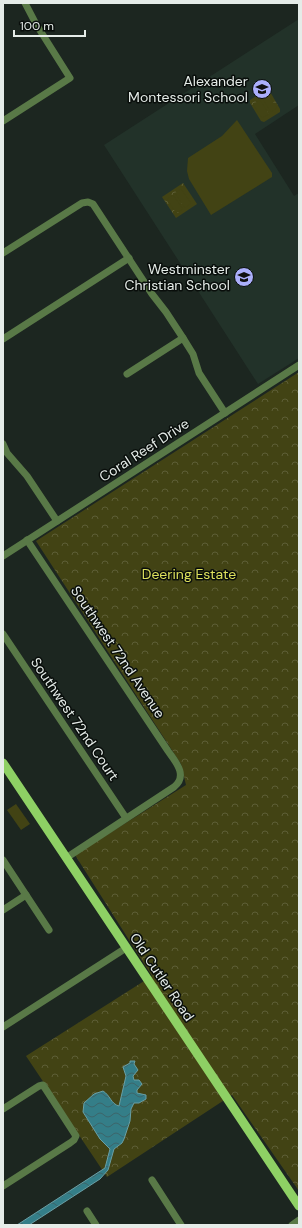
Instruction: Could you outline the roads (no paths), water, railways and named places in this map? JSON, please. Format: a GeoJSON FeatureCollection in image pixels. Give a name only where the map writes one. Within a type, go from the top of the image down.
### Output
{"type":"FeatureCollection","features":[{"type":"Feature","properties":{"kind":"main road","name":"Old Cutler Road"},"geometry":{"type":"LineString","coordinates":[[3,762],[299,1206]]}},
{"type":"Feature","properties":{"kind":"street"},"geometry":{"type":"LineString","coordinates":[[3,121],[70,78],[36,24],[25,3]]}},
{"type":"Feature","properties":{"kind":"street"},"geometry":{"type":"LineString","coordinates":[[3,254],[80,204],[88,202],[95,206],[152,294],[163,307],[183,338],[193,354],[198,372],[225,413]]}},
{"type":"Feature","properties":{"kind":"street"},"geometry":{"type":"LineString","coordinates":[[3,339],[129,258]]}},
{"type":"Feature","properties":{"kind":"street"},"geometry":{"type":"LineString","coordinates":[[127,374],[183,338]]}},
{"type":"Feature","properties":{"kind":"street","name":"Coral Reef Drive"},"geometry":{"type":"LineString","coordinates":[[3,556],[299,365]]}},
{"type":"Feature","properties":{"kind":"street"},"geometry":{"type":"LineString","coordinates":[[3,444],[7,453],[27,476],[57,522]]}},
{"type":"Feature","properties":{"kind":"street","name":"Southwest 72nd Avenue"},"geometry":{"type":"LineString","coordinates":[[28,540],[179,769],[181,780],[174,787],[126,818]]}},
{"type":"Feature","properties":{"kind":"street","name":"Southwest 72nd Court"},"geometry":{"type":"LineString","coordinates":[[3,634],[126,818]]}},
{"type":"Feature","properties":{"kind":"street"},"geometry":{"type":"LineString","coordinates":[[66,858],[126,818]]}},
{"type":"Feature","properties":{"kind":"street"},"geometry":{"type":"LineString","coordinates":[[3,860],[49,930]]}},
{"type":"Feature","properties":{"kind":"street"},"geometry":{"type":"LineString","coordinates":[[3,910],[26,895]]}},
{"type":"Feature","properties":{"kind":"street"},"geometry":{"type":"LineString","coordinates":[[3,1027],[126,948]]}},
{"type":"Feature","properties":{"kind":"street"},"geometry":{"type":"LineString","coordinates":[[3,1109],[41,1085],[45,1087],[76,1135],[75,1139],[70,1143],[3,1186]]}},
{"type":"Feature","properties":{"kind":"street"},"geometry":{"type":"LineString","coordinates":[[152,1180],[182,1225]]}},
{"type":"Feature","properties":{"kind":"street"},"geometry":{"type":"LineString","coordinates":[[86,1210],[96,1225]]}},
{"type":"Feature","properties":{"kind":"street"},"geometry":{"type":"LineString","coordinates":[[292,1225],[299,1220]]}},
{"type":"Feature","properties":{"kind":"water"},"geometry":{"type":"Polygon","coordinates":[[[130,1061],[135,1061],[134,1064],[138,1070],[133,1076],[134,1080],[139,1080],[142,1084],[137,1090],[137,1093],[146,1095],[146,1099],[139,1103],[134,1103],[131,1109],[130,1121],[124,1139],[122,1143],[114,1149],[108,1170],[100,1179],[29,1225],[17,1225],[105,1168],[110,1149],[100,1139],[83,1112],[84,1103],[94,1094],[103,1091],[116,1105],[119,1106],[126,1076],[123,1067],[130,1063],[130,1061]]]}},
{"type":"Feature","properties":{"kind":"place","name":"Alexander Montessori School"},"geometry":{"type":"Point","coordinates":[262,89]}},
{"type":"Feature","properties":{"kind":"place","name":"Westminster Christian School"},"geometry":{"type":"Point","coordinates":[244,277]}},
{"type":"Feature","properties":{"kind":"park label","name":"Deering Estate"},"geometry":{"type":"Point","coordinates":[189,574]}}]}
